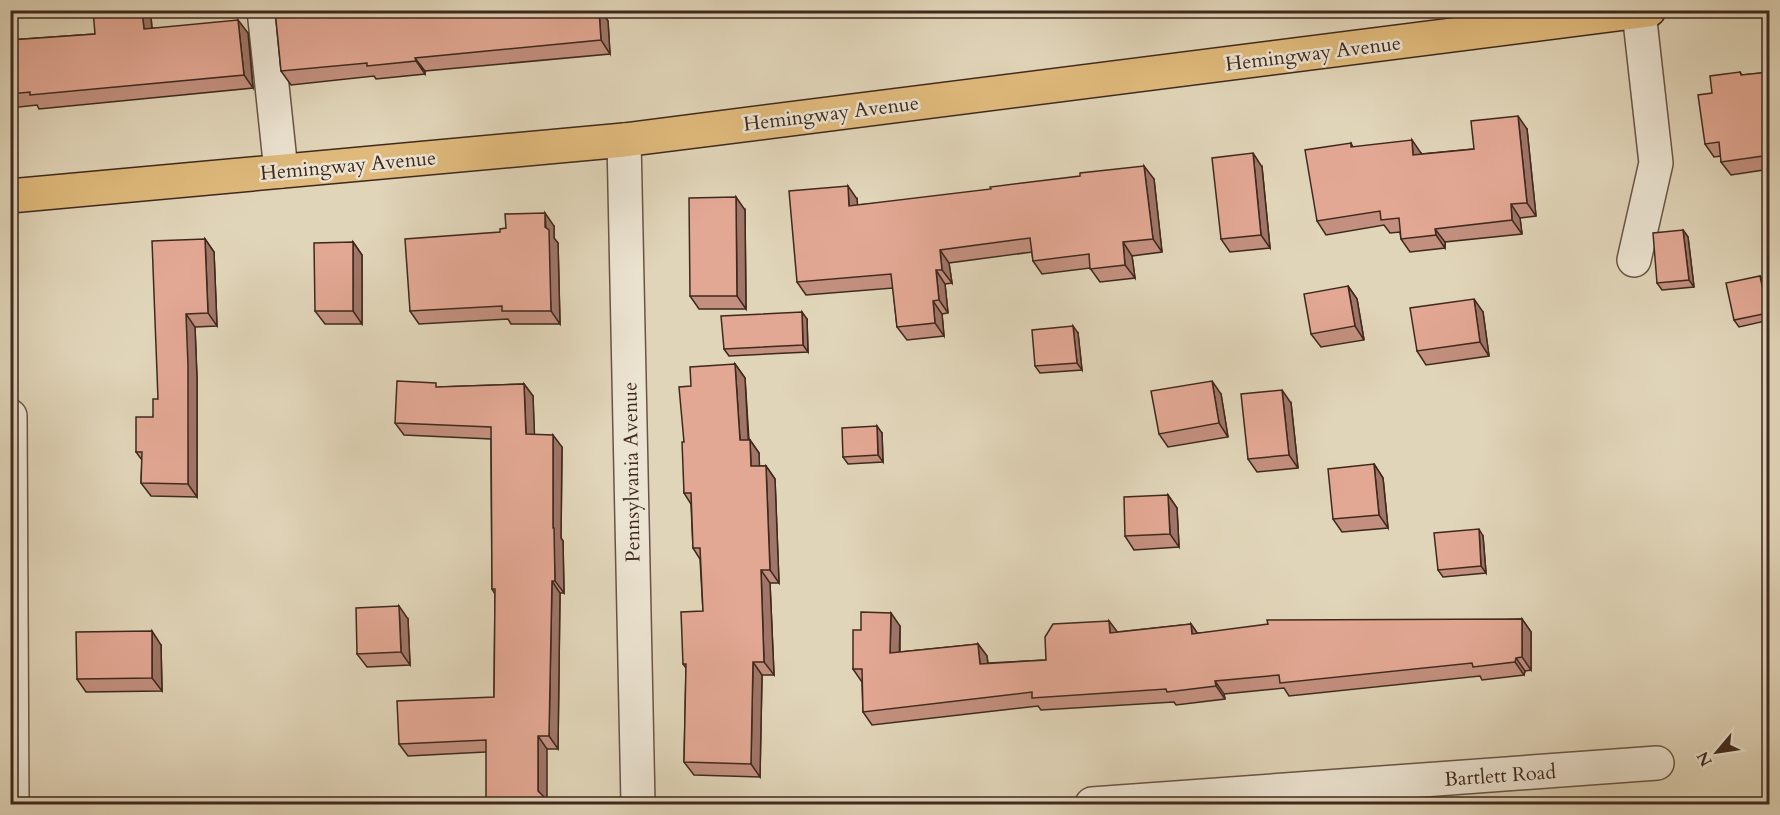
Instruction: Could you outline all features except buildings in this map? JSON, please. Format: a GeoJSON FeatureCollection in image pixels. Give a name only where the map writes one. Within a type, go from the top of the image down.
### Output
{"type":"FeatureCollection","features":[{"type":"Feature","properties":{"kind":"main road","name":"Hemingway Avenue"},"geometry":{"type":"LineString","coordinates":[[10,196],[624,140],[1519,18],[1644,11]]}},
{"type":"Feature","properties":{"kind":"street"},"geometry":{"type":"LineString","coordinates":[[264,10],[280,171]]}},
{"type":"Feature","properties":{"kind":"street"},"geometry":{"type":"LineString","coordinates":[[1634,260],[1656,163],[1644,11]]}},
{"type":"Feature","properties":{"kind":"street","name":"Pennsylvania Avenue"},"geometry":{"type":"LineString","coordinates":[[624,140],[638,804]]}},
{"type":"Feature","properties":{"kind":"street"},"geometry":{"type":"LineString","coordinates":[[10,416],[12,804]]}},
{"type":"Feature","properties":{"kind":"street","name":"Bartlett Road"},"geometry":{"type":"LineString","coordinates":[[1092,804],[1657,763]]}}]}
